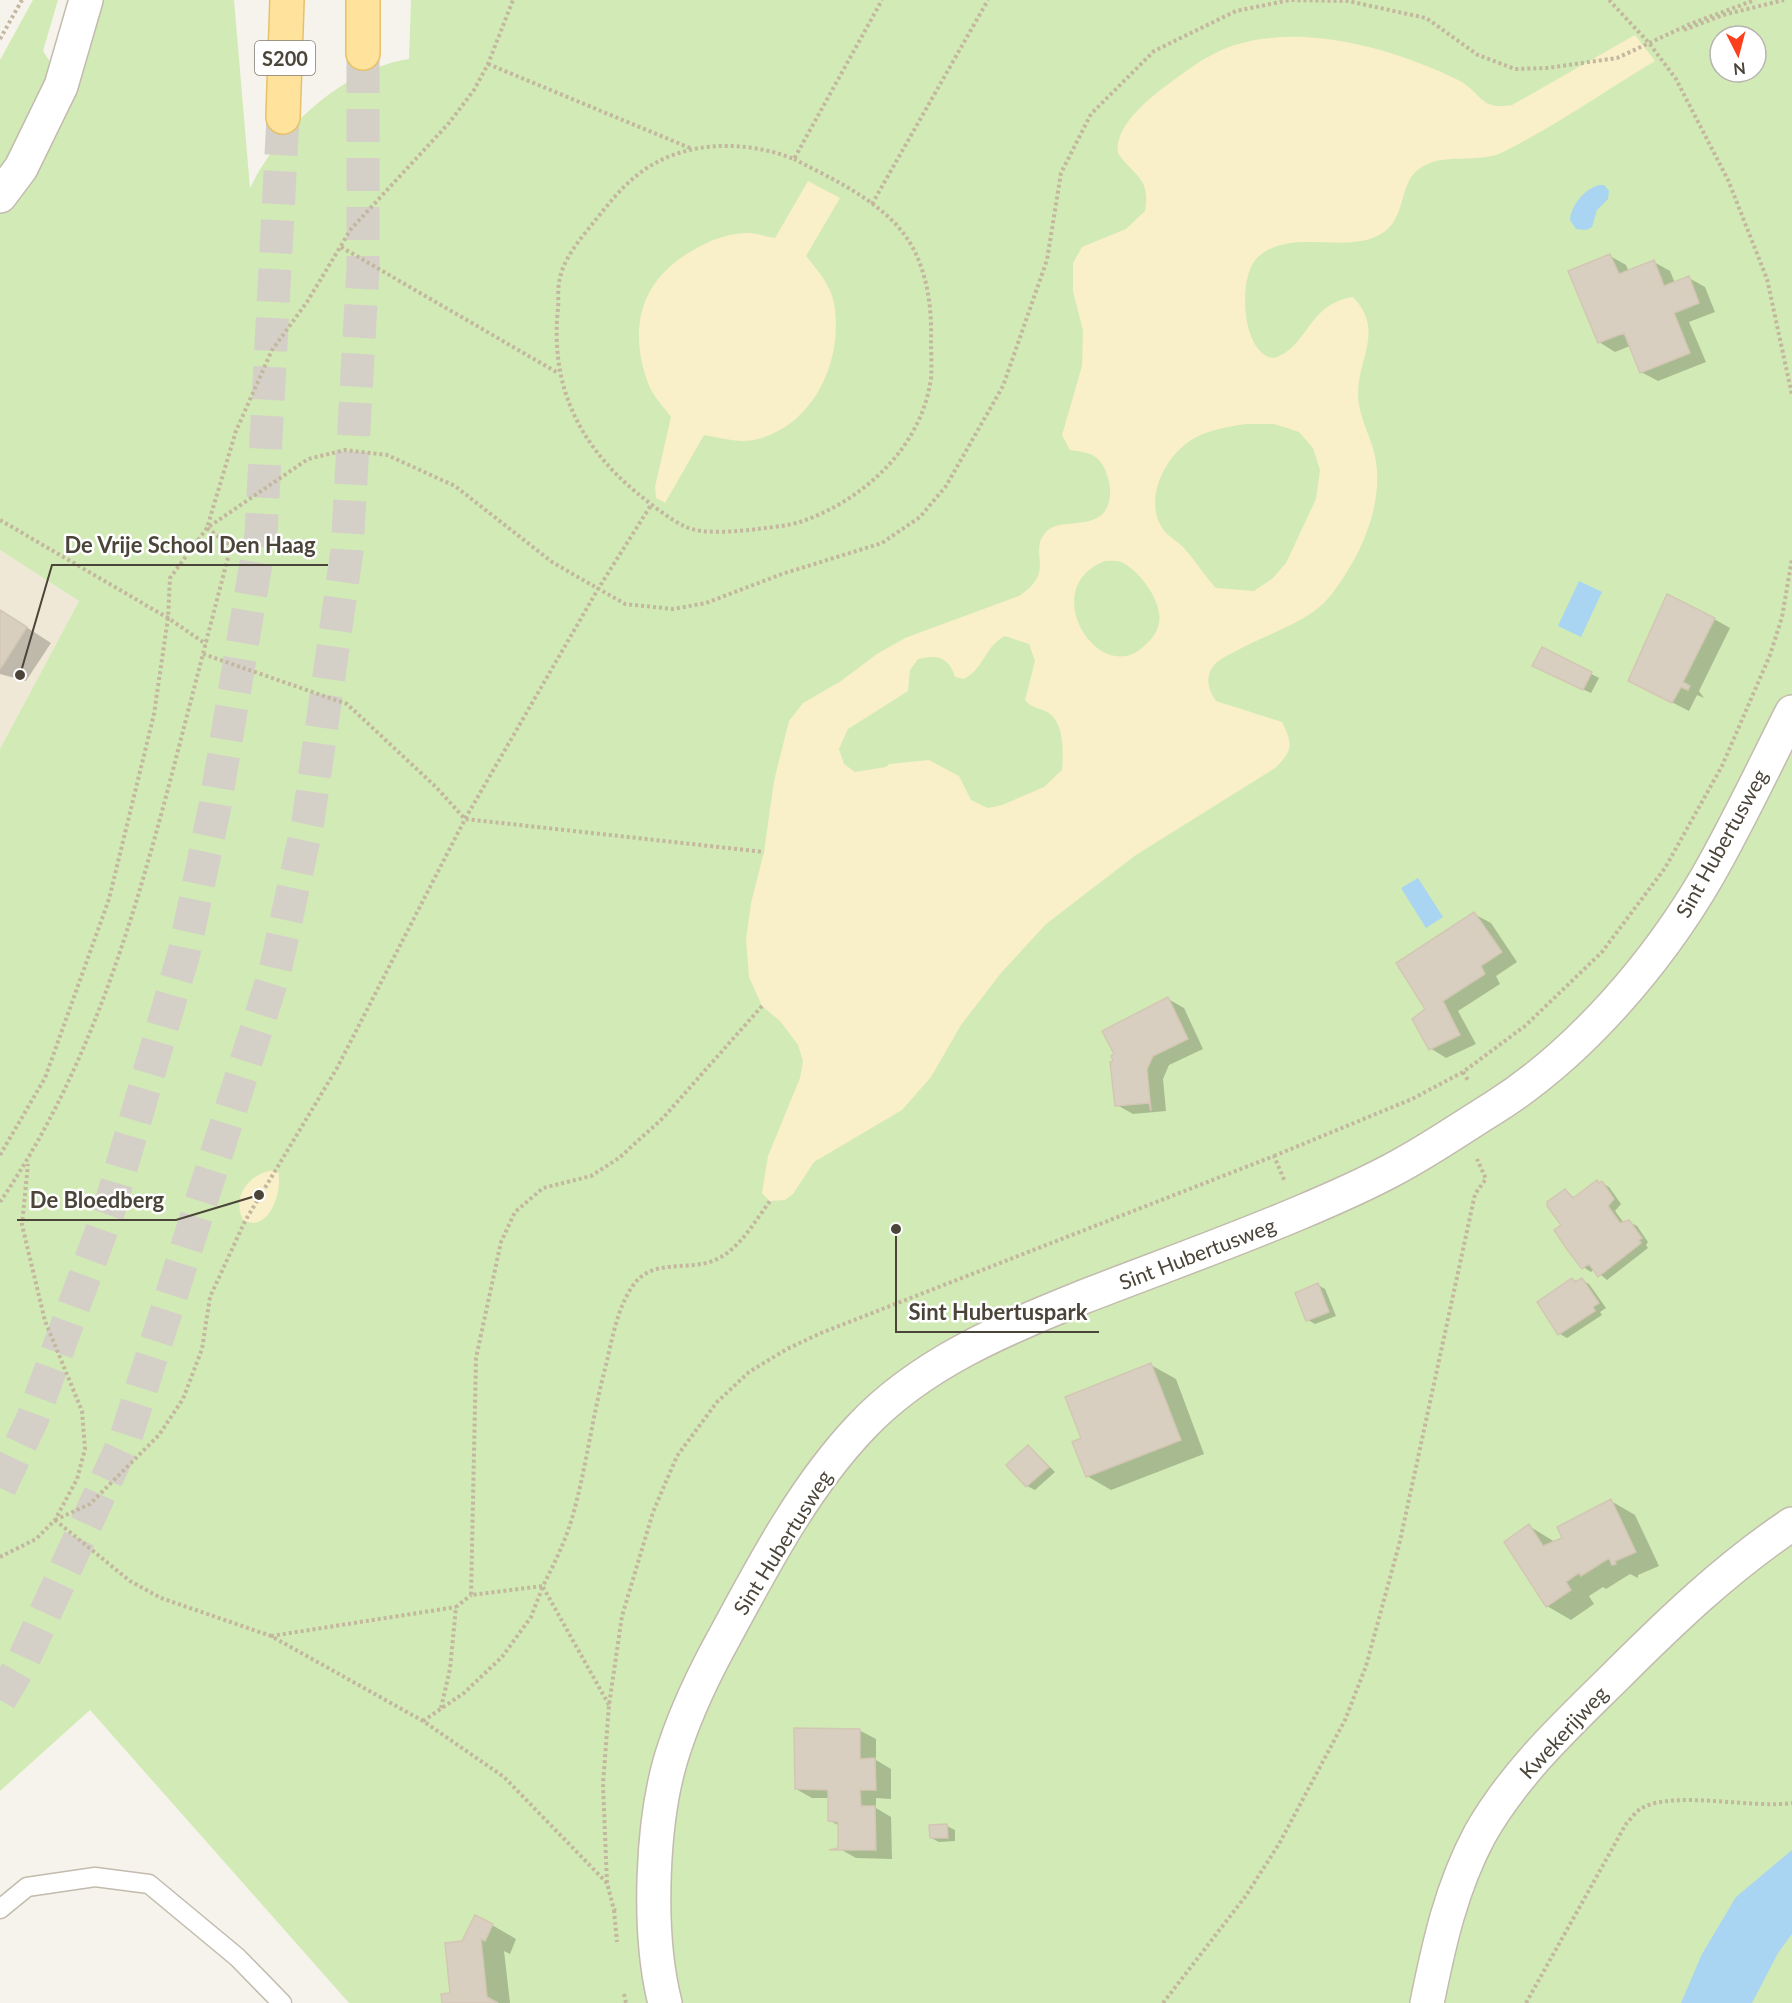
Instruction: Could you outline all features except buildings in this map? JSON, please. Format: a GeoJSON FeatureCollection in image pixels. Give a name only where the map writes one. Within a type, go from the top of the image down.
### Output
{"type":"FeatureCollection","features":[{"type":"Feature","properties":{"kind":"main road","name":"S200"},"geometry":{"type":"LineString","coordinates":[[283,117],[287,0]]}},
{"type":"Feature","properties":{"kind":"main road"},"geometry":{"type":"LineString","coordinates":[[363,0],[363,53]]}},
{"type":"Feature","properties":{"kind":"street"},"geometry":{"type":"LineString","coordinates":[[0,196],[21,168],[61,86],[86,0]]}},
{"type":"Feature","properties":{"kind":"street","name":"Sint Hubertusweg"},"geometry":{"type":"LineString","coordinates":[[665,2003],[654,1923],[655,1877],[661,1811],[673,1751],[699,1683],[816,1480],[863,1425],[928,1371],[1004,1329],[1299,1213],[1394,1169],[1485,1112],[1555,1060],[1601,1018],[1654,955],[1706,879],[1792,712]]}},
{"type":"Feature","properties":{"kind":"street","name":"Kwekerijweg"},"geometry":{"type":"LineString","coordinates":[[1427,2003],[1449,1903],[1480,1836],[1517,1780],[1548,1743],[1702,1593],[1736,1563],[1792,1524]]}},
{"type":"Feature","properties":{"kind":"lane"},"geometry":{"type":"LineString","coordinates":[[0,1909],[27,1887],[95,1877],[149,1884],[237,1957],[282,2003]]}},
{"type":"Feature","properties":{"kind":"path"},"geometry":{"type":"LineString","coordinates":[[0,39],[22,0]]}},
{"type":"Feature","properties":{"kind":"path"},"geometry":{"type":"LineString","coordinates":[[207,528],[236,431],[272,350],[307,302],[351,229],[449,123],[474,90],[488,63],[513,0]]}},
{"type":"Feature","properties":{"kind":"path"},"geometry":{"type":"LineString","coordinates":[[794,159],[882,0]]}},
{"type":"Feature","properties":{"kind":"path"},"geometry":{"type":"LineString","coordinates":[[872,204],[988,0]]}},
{"type":"Feature","properties":{"kind":"path"},"geometry":{"type":"LineString","coordinates":[[0,1155],[45,1078],[109,899],[154,714],[168,618],[170,578],[207,528],[308,459],[345,450],[387,455],[454,486],[552,562],[624,604],[673,609],[706,603],[782,574],[882,543],[920,517],[946,486],[1003,386],[1047,260],[1061,173],[1092,114],[1154,51],[1236,11],[1290,0],[1348,1],[1426,18],[1478,55],[1515,69],[1617,58],[1755,0]]}},
{"type":"Feature","properties":{"kind":"path"},"geometry":{"type":"LineString","coordinates":[[1609,0],[1649,43],[1676,79],[1728,180],[1767,279],[1792,396]]}},
{"type":"Feature","properties":{"kind":"path"},"geometry":{"type":"LineString","coordinates":[[1649,43],[1723,15],[1784,0]]}},
{"type":"Feature","properties":{"kind":"path"},"geometry":{"type":"LineString","coordinates":[[488,63],[691,148]]}},
{"type":"Feature","properties":{"kind":"path"},"geometry":{"type":"LineString","coordinates":[[734,145],[767,148],[794,159],[872,204],[912,247],[926,281],[932,315],[931,378],[919,420],[895,459],[863,489],[833,508],[798,522],[736,532],[689,529],[651,505],[616,475],[599,456],[578,423],[559,373],[555,335],[560,278],[574,247],[617,194],[645,169],[691,148],[734,145]]}},
{"type":"Feature","properties":{"kind":"path"},"geometry":{"type":"LineString","coordinates":[[341,246],[559,373]]}},
{"type":"Feature","properties":{"kind":"path"},"geometry":{"type":"LineString","coordinates":[[54,1520],[90,1504],[159,1435],[183,1399],[202,1348],[210,1297],[217,1277],[245,1221],[337,1068],[465,819],[598,590],[651,505]]}},
{"type":"Feature","properties":{"kind":"path"},"geometry":{"type":"LineString","coordinates":[[0,520],[168,618],[206,644]]}},
{"type":"Feature","properties":{"kind":"path"},"geometry":{"type":"LineString","coordinates":[[0,1202],[28,1161],[74,1072],[110,987],[149,863],[231,546],[207,528]]}},
{"type":"Feature","properties":{"kind":"path"},"geometry":{"type":"LineString","coordinates":[[1274,1155],[1412,1099],[1463,1072],[1524,1026],[1602,952],[1665,868],[1722,766],[1747,713],[1770,655],[1782,617],[1792,559]]}},
{"type":"Feature","properties":{"kind":"path"},"geometry":{"type":"LineString","coordinates":[[203,654],[347,704],[465,819],[764,852]]}},
{"type":"Feature","properties":{"kind":"path"},"geometry":{"type":"LineString","coordinates":[[471,1594],[476,1358],[501,1242],[515,1212],[543,1188],[591,1176],[618,1158],[663,1118],[762,1005]]}},
{"type":"Feature","properties":{"kind":"path"},"geometry":{"type":"LineString","coordinates":[[1163,2003],[1245,1897],[1279,1844],[1345,1720],[1366,1666],[1400,1541],[1475,1194],[1486,1179],[1471,1148],[1485,1112],[1463,1072]]}},
{"type":"Feature","properties":{"kind":"path"},"geometry":{"type":"LineString","coordinates":[[0,1557],[36,1539],[54,1520],[77,1479],[85,1449],[82,1411],[45,1322],[22,1224],[28,1161]]}},
{"type":"Feature","properties":{"kind":"path"},"geometry":{"type":"LineString","coordinates":[[423,1721],[464,1694],[502,1657],[531,1617],[561,1550],[574,1511],[592,1416],[615,1328],[632,1287],[647,1272],[671,1265],[715,1260],[734,1247],[770,1201]]}},
{"type":"Feature","properties":{"kind":"path"},"geometry":{"type":"LineString","coordinates":[[54,1520],[140,1587],[161,1598],[271,1636],[423,1721],[512,1785],[607,1883],[614,1910],[654,1923]]}},
{"type":"Feature","properties":{"kind":"path"},"geometry":{"type":"LineString","coordinates":[[271,1636],[456,1607],[471,1594],[543,1586]]}},
{"type":"Feature","properties":{"kind":"path"},"geometry":{"type":"LineString","coordinates":[[543,1586],[609,1705]]}},
{"type":"Feature","properties":{"kind":"path"},"geometry":{"type":"LineString","coordinates":[[441,1708],[450,1669],[456,1607]]}},
{"type":"Feature","properties":{"kind":"path"},"geometry":{"type":"LineString","coordinates":[[1526,2003],[1626,1824],[1642,1808],[1662,1801],[1742,1805],[1792,1803]]}},
{"type":"Feature","properties":{"kind":"shaded area"},"geometry":{"type":"Polygon","coordinates":[[[0,550],[79,601],[0,749],[0,550]]]}},
{"type":"Feature","properties":{"kind":"green space"},"geometry":{"type":"Polygon","coordinates":[[[33,0],[58,0],[43,51],[54,68],[0,179],[0,60],[33,0]]]}},
{"type":"Feature","properties":{"kind":"green space"},"geometry":{"type":"Polygon","coordinates":[[[96,0],[234,0],[250,188],[278,144],[316,105],[360,75],[384,65],[409,59],[411,0],[1792,0],[1792,2003],[349,2003],[90,1710],[0,1791],[0,749],[79,601],[0,550],[0,212],[17,189],[96,0]]]}},
{"type":"Feature","properties":{"kind":"sand"},"geometry":{"type":"Polygon","coordinates":[[[1635,35],[1655,61],[1561,120],[1503,152],[1482,158],[1439,161],[1419,169],[1408,183],[1395,220],[1381,234],[1366,240],[1351,242],[1286,244],[1272,248],[1258,257],[1251,266],[1245,296],[1246,313],[1249,329],[1263,354],[1274,358],[1286,353],[1326,308],[1338,301],[1353,297],[1362,309],[1369,333],[1358,395],[1360,410],[1375,456],[1377,474],[1376,493],[1368,530],[1352,564],[1322,605],[1288,627],[1224,658],[1214,665],[1208,681],[1216,701],[1282,722],[1289,742],[1285,757],[1275,768],[1136,855],[1046,924],[1001,973],[961,1025],[931,1077],[902,1110],[814,1162],[793,1194],[785,1200],[770,1201],[762,1193],[768,1156],[800,1078],[803,1061],[798,1045],[780,1021],[762,1006],[749,977],[746,940],[751,903],[764,852],[774,781],[789,721],[803,703],[841,681],[877,654],[905,638],[1019,596],[1037,579],[1040,563],[1039,548],[1045,533],[1061,525],[1092,520],[1101,516],[1107,508],[1110,487],[1102,464],[1092,455],[1070,450],[1062,435],[1082,366],[1083,331],[1073,291],[1073,263],[1082,247],[1126,229],[1145,211],[1146,191],[1143,184],[1118,153],[1121,134],[1132,116],[1156,94],[1208,57],[1224,49],[1252,41],[1281,37],[1312,38],[1374,48],[1432,68],[1458,80],[1487,103],[1501,106],[1512,105],[1635,35]],[[1246,424],[1206,433],[1183,446],[1167,465],[1161,477],[1155,502],[1156,514],[1163,529],[1186,550],[1216,588],[1254,591],[1273,578],[1286,563],[1316,499],[1320,470],[1313,448],[1299,432],[1274,424],[1246,424]],[[1105,561],[1085,574],[1075,592],[1075,611],[1082,630],[1094,645],[1110,655],[1127,656],[1144,646],[1157,630],[1159,615],[1154,598],[1137,573],[1121,562],[1105,561]],[[1005,636],[998,641],[976,669],[964,679],[955,677],[946,661],[936,657],[918,659],[910,670],[908,691],[848,729],[839,749],[844,764],[855,772],[886,767],[889,764],[929,760],[959,776],[971,800],[988,808],[1002,805],[1044,787],[1062,770],[1061,733],[1055,719],[1050,714],[1025,700],[1035,661],[1029,644],[1005,636]]]}},
{"type":"Feature","properties":{"kind":"sand"},"geometry":{"type":"Polygon","coordinates":[[[808,181],[840,198],[806,256],[827,284],[834,303],[836,324],[834,346],[821,386],[810,404],[778,431],[758,439],[744,441],[704,435],[665,503],[656,498],[655,487],[671,417],[650,387],[642,362],[639,342],[644,305],[652,288],[663,273],[678,260],[703,245],[722,237],[742,233],[775,238],[808,181]]]}},
{"type":"Feature","properties":{"kind":"sand"},"geometry":{"type":"Polygon","coordinates":[[[274,1170],[278,1172],[279,1180],[272,1208],[260,1221],[252,1223],[243,1220],[239,1202],[245,1187],[257,1176],[274,1170]]]}},
{"type":"Feature","properties":{"kind":"water"},"geometry":{"type":"Polygon","coordinates":[[[1599,185],[1604,185],[1609,191],[1608,199],[1597,210],[1592,227],[1586,230],[1576,229],[1570,220],[1576,203],[1584,194],[1599,185]]]}},
{"type":"Feature","properties":{"kind":"water"},"geometry":{"type":"Polygon","coordinates":[[[1579,581],[1602,592],[1581,637],[1558,626],[1579,581]]]}},
{"type":"Feature","properties":{"kind":"water"},"geometry":{"type":"Polygon","coordinates":[[[1418,878],[1443,917],[1426,928],[1401,888],[1418,878]]]}},
{"type":"Feature","properties":{"kind":"water"},"geometry":{"type":"Polygon","coordinates":[[[1792,1850],[1792,1934],[1778,1953],[1752,2003],[1681,2003],[1702,1954],[1736,1897],[1792,1850]]]}},
{"type":"Feature","properties":{"kind":"tunnel"},"geometry":{"type":"LineString","coordinates":[[0,1700],[24,1659],[126,1437],[275,971],[308,821],[347,551],[363,268],[363,53]]}},
{"type":"Feature","properties":{"kind":"tunnel"},"geometry":{"type":"LineString","coordinates":[[0,1488],[32,1420],[108,1213],[184,953],[215,806],[261,534],[283,117]]}},
{"type":"Feature","properties":{"kind":"place","name":"De Vrije School Den Haag"},"geometry":{"type":"Point","coordinates":[20,675]}},
{"type":"Feature","properties":{"kind":"place","name":"De Bloedberg"},"geometry":{"type":"Point","coordinates":[259,1195]}},
{"type":"Feature","properties":{"kind":"place","name":"Sint Hubertuspark"},"geometry":{"type":"Point","coordinates":[896,1229]}}]}
